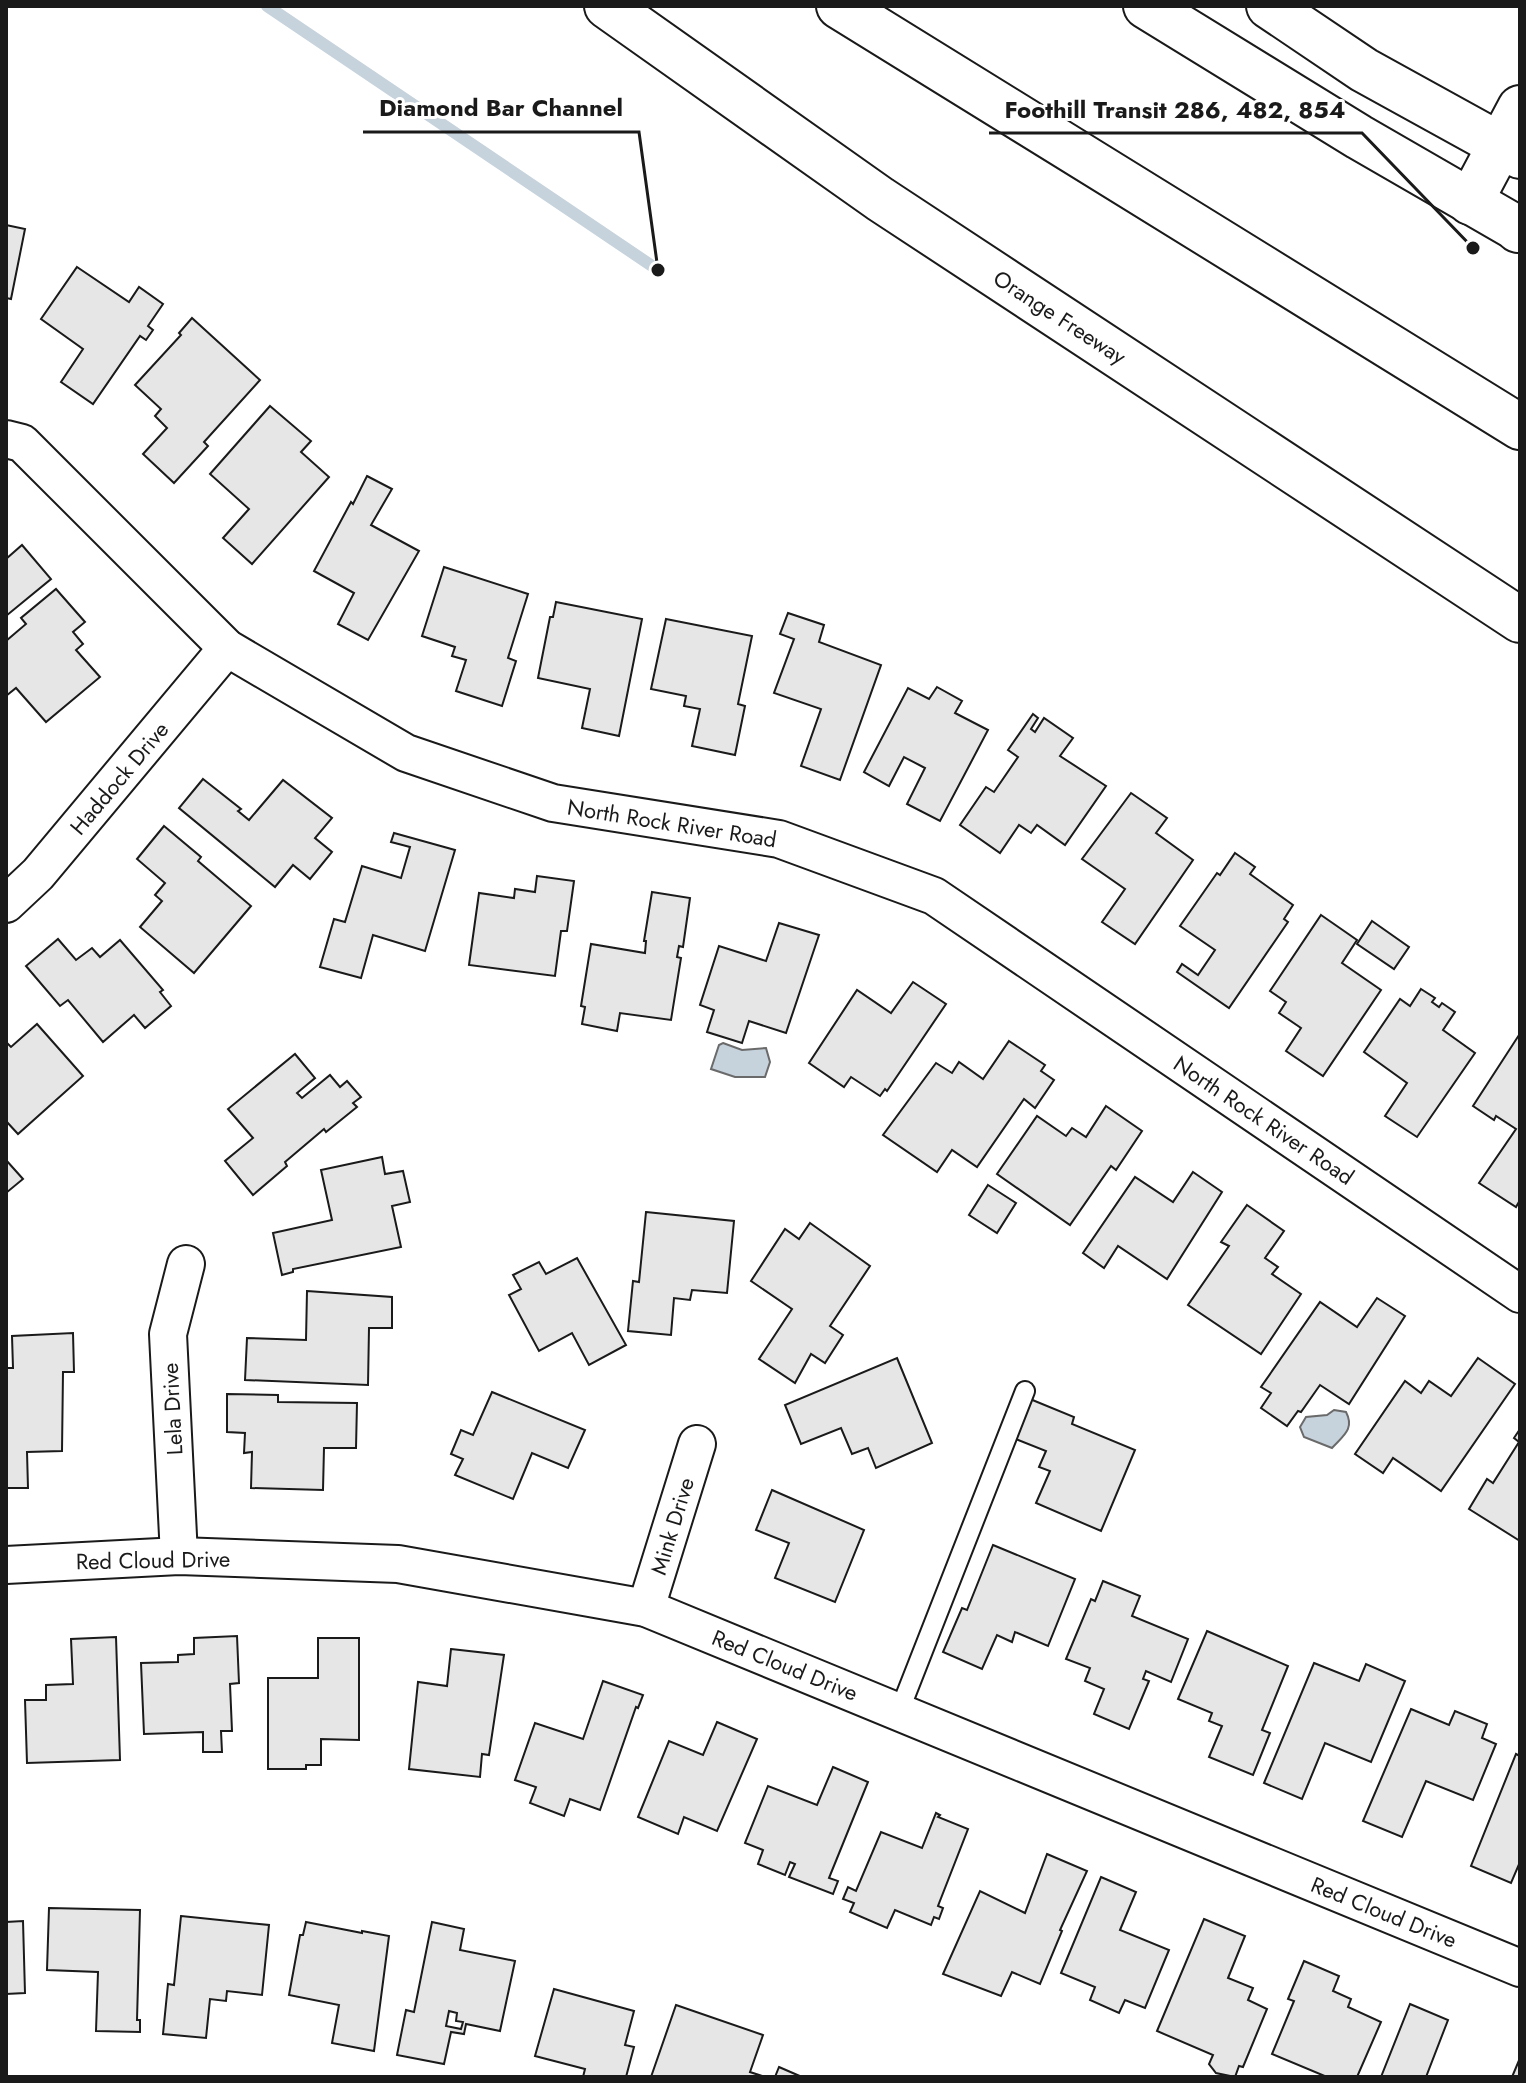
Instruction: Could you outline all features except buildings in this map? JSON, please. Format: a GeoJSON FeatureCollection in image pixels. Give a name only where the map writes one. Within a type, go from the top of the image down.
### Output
{"type":"FeatureCollection","features":[{"type":"Feature","properties":{"kind":"main road","name":"Orange Freeway"},"geometry":{"type":"LineString","coordinates":[[607,6],[880,199],[1520,620]]}},
{"type":"Feature","properties":{"kind":"main road"},"geometry":{"type":"LineString","coordinates":[[839,6],[1520,427]]}},
{"type":"Feature","properties":{"kind":"main road"},"geometry":{"type":"LineString","coordinates":[[1146,6],[1519,229]]}},
{"type":"Feature","properties":{"kind":"main road"},"geometry":{"type":"LineString","coordinates":[[1269,6],[1364,70],[1510,151]]}},
{"type":"Feature","properties":{"kind":"main road"},"geometry":{"type":"LineString","coordinates":[[1470,202],[1510,151],[1520,108]]}},
{"type":"Feature","properties":{"kind":"street","name":"North Rock River Road"},"geometry":{"type":"LineString","coordinates":[[6,439],[22,443],[227,648],[406,753],[553,803],[779,839],[934,896],[1520,1294]]}},
{"type":"Feature","properties":{"kind":"street","name":"Haddock Drive"},"geometry":{"type":"LineString","coordinates":[[6,904],[38,874],[227,648]]}},
{"type":"Feature","properties":{"kind":"street","name":"Lela Drive"},"geometry":{"type":"LineString","coordinates":[[179,1556],[168,1334],[186,1264]]}},
{"type":"Feature","properties":{"kind":"street","name":"Mink Drive"},"geometry":{"type":"LineString","coordinates":[[646,1608],[697,1444]]}},
{"type":"Feature","properties":{"kind":"street","name":"Red Cloud Drive"},"geometry":{"type":"LineString","coordinates":[[6,1565],[179,1556],[398,1564],[646,1608],[1520,1968]]}},
{"type":"Feature","properties":{"kind":"lane"},"geometry":{"type":"LineString","coordinates":[[899,1712],[1025,1391]]}},
{"type":"Feature","properties":{"kind":"shaded area"},"geometry":{"type":"Polygon","coordinates":[[[723,1043],[742,1050],[766,1048],[770,1062],[765,1077],[735,1077],[711,1069],[719,1045],[723,1043]]]}},
{"type":"Feature","properties":{"kind":"shaded area"},"geometry":{"type":"Polygon","coordinates":[[[1334,1410],[1346,1412],[1349,1423],[1346,1432],[1332,1448],[1304,1437],[1300,1427],[1306,1417],[1327,1415],[1334,1410]]]}},
{"type":"Feature","properties":{"kind":"waterway"},"geometry":{"type":"LineString","coordinates":[[267,6],[658,270]]}},
{"type":"Feature","properties":{"kind":"place","name":"Foothill Transit 286, 482, 854"},"geometry":{"type":"Point","coordinates":[1473,248]}},
{"type":"Feature","properties":{"kind":"place","name":"Diamond Bar Channel"},"geometry":{"type":"Point","coordinates":[658,270]}}]}
